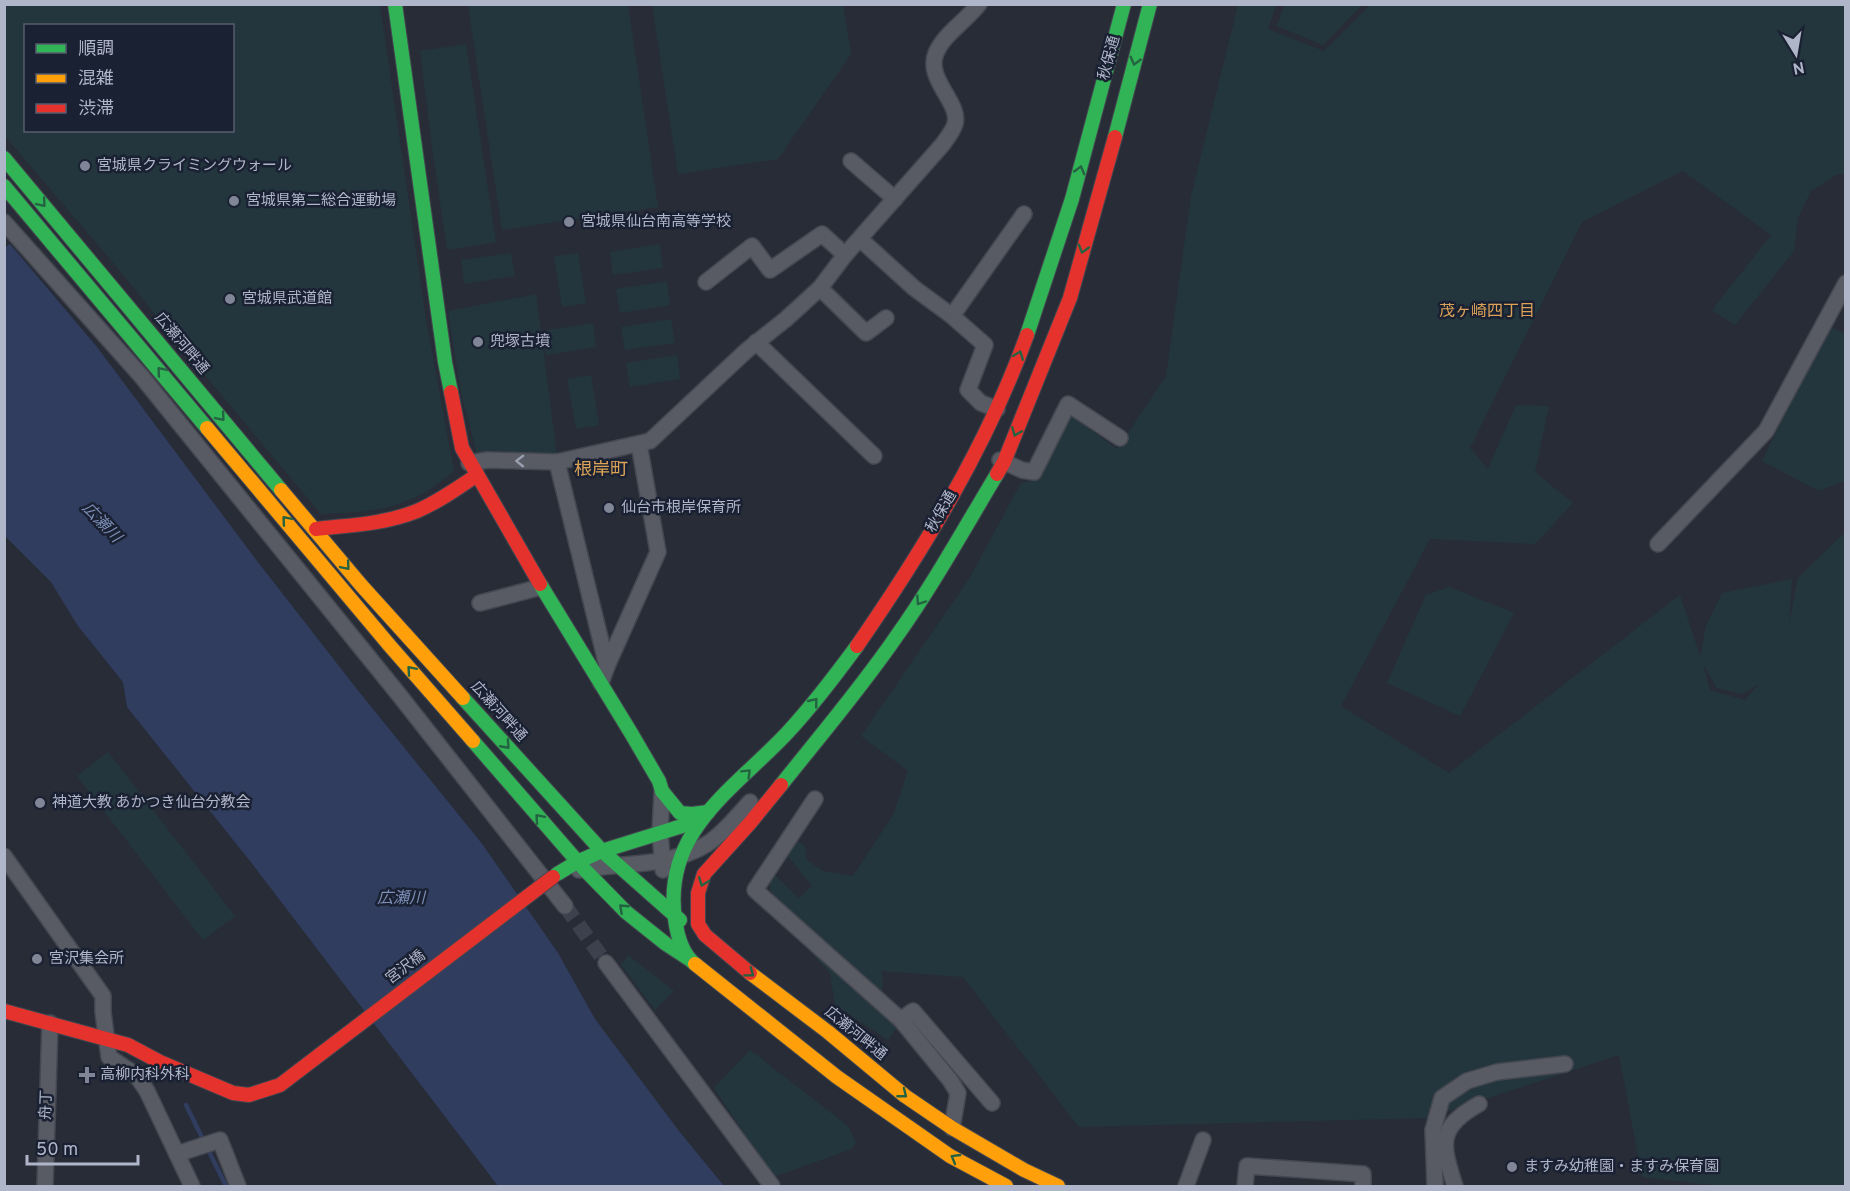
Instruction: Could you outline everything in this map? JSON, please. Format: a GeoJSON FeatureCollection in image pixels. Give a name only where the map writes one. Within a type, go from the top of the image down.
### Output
{"type":"FeatureCollection","features":[{"type":"Feature","properties":{"kind":"main road"},"geometry":{"type":"LineString","coordinates":[[395,4],[445,362],[462,448],[541,587],[659,780],[662,791],[680,813],[708,812]]}},
{"type":"Feature","properties":{"kind":"main road","name":"秋保通"},"geometry":{"type":"LineString","coordinates":[[689,959],[680,944],[674,916],[673,896],[680,856],[692,834],[708,812],[775,746],[811,706],[879,615],[978,450],[997,410],[1043,291],[1077,181],[1124,4]]}},
{"type":"Feature","properties":{"kind":"main road","name":"秋保通"},"geometry":{"type":"LineString","coordinates":[[705,935],[698,924],[697,909],[704,874],[750,823],[896,638],[927,591],[1004,462],[1070,298],[1150,4]]}},
{"type":"Feature","properties":{"kind":"main road","name":"広瀬河畔通"},"geometry":{"type":"LineString","coordinates":[[4,158],[361,585],[602,851],[674,916],[705,935],[734,961],[828,1032],[905,1096],[952,1128],[1024,1170],[1058,1186]]}},
{"type":"Feature","properties":{"kind":"main road"},"geometry":{"type":"LineString","coordinates":[[4,186],[390,646],[581,866],[626,912],[837,1077],[950,1155],[1006,1186]]}},
{"type":"Feature","properties":{"kind":"main road"},"geometry":{"type":"LineString","coordinates":[[316,530],[368,523],[408,514],[428,505],[473,469]]}},
{"type":"Feature","properties":{"kind":"main road"},"geometry":{"type":"LineString","coordinates":[[581,866],[602,851],[682,826],[708,812]]}},
{"type":"Feature","properties":{"kind":"main road","name":"宮沢橋"},"geometry":{"type":"LineString","coordinates":[[4,1011],[128,1045],[160,1062],[233,1093],[249,1095],[280,1085],[555,876]]}},
{"type":"Feature","properties":{"kind":"street"},"geometry":{"type":"LineString","coordinates":[[473,469],[488,460],[557,462],[650,441],[756,342],[820,288],[844,255],[943,144],[955,125],[951,104],[937,80],[934,67],[935,55],[944,39],[970,16],[979,4]]}},
{"type":"Feature","properties":{"kind":"street"},"geometry":{"type":"LineString","coordinates":[[850,160],[895,199]]}},
{"type":"Feature","properties":{"kind":"street"},"geometry":{"type":"LineString","coordinates":[[952,316],[1024,214]]}},
{"type":"Feature","properties":{"kind":"street"},"geometry":{"type":"LineString","coordinates":[[4,222],[141,377],[562,898]]}},
{"type":"Feature","properties":{"kind":"street"},"geometry":{"type":"LineString","coordinates":[[706,282],[752,246],[770,270],[822,234],[844,255]]}},
{"type":"Feature","properties":{"kind":"street"},"geometry":{"type":"LineString","coordinates":[[860,239],[914,288],[952,316],[985,345],[968,390],[981,403],[997,410]]}},
{"type":"Feature","properties":{"kind":"street"},"geometry":{"type":"LineString","coordinates":[[1658,544],[1766,431],[1845,284]]}},
{"type":"Feature","properties":{"kind":"street"},"geometry":{"type":"LineString","coordinates":[[820,288],[866,333],[886,318]]}},
{"type":"Feature","properties":{"kind":"street"},"geometry":{"type":"LineString","coordinates":[[756,342],[874,456]]}},
{"type":"Feature","properties":{"kind":"street"},"geometry":{"type":"LineString","coordinates":[[978,450],[1022,470],[1034,472],[1068,404],[1120,438]]}},
{"type":"Feature","properties":{"kind":"street"},"geometry":{"type":"LineString","coordinates":[[601,683],[658,552],[639,444]]}},
{"type":"Feature","properties":{"kind":"street"},"geometry":{"type":"LineString","coordinates":[[557,462],[607,666]]}},
{"type":"Feature","properties":{"kind":"street"},"geometry":{"type":"LineString","coordinates":[[480,603],[541,587]]}},
{"type":"Feature","properties":{"kind":"street"},"geometry":{"type":"LineString","coordinates":[[555,876],[581,866],[618,866],[662,860],[680,856],[708,843],[731,823],[779,771],[798,762]]}},
{"type":"Feature","properties":{"kind":"street"},"geometry":{"type":"LineString","coordinates":[[662,791],[660,832],[664,886],[674,916]]}},
{"type":"Feature","properties":{"kind":"street"},"geometry":{"type":"LineString","coordinates":[[815,799],[755,890],[901,1020],[950,1080],[958,1094],[952,1128]]}},
{"type":"Feature","properties":{"kind":"street"},"geometry":{"type":"LineString","coordinates":[[4,856],[103,996],[109,1057],[136,1075],[147,1091],[182,1152],[192,1186]]}},
{"type":"Feature","properties":{"kind":"street"},"geometry":{"type":"LineString","coordinates":[[606,963],[772,1186]]}},
{"type":"Feature","properties":{"kind":"street"},"geometry":{"type":"LineString","coordinates":[[901,1020],[913,1011],[992,1103]]}},
{"type":"Feature","properties":{"kind":"street","name":"舟丁"},"geometry":{"type":"LineString","coordinates":[[45,1186],[50,1023]]}},
{"type":"Feature","properties":{"kind":"street"},"geometry":{"type":"LineString","coordinates":[[1435,1186],[1433,1130],[1442,1098],[1467,1081],[1497,1072],[1565,1064]]}},
{"type":"Feature","properties":{"kind":"street"},"geometry":{"type":"LineString","coordinates":[[1455,1186],[1448,1163],[1446,1135],[1455,1121],[1479,1104]]}},
{"type":"Feature","properties":{"kind":"street"},"geometry":{"type":"LineString","coordinates":[[182,1152],[220,1140],[238,1186]]}},
{"type":"Feature","properties":{"kind":"street"},"geometry":{"type":"LineString","coordinates":[[1186,1186],[1203,1140]]}},
{"type":"Feature","properties":{"kind":"street"},"geometry":{"type":"LineString","coordinates":[[1245,1186],[1247,1166],[1364,1174],[1363,1186]]}},
{"type":"Feature","properties":{"kind":"shaded area"},"geometry":{"type":"Polygon","coordinates":[[[1284,4],[1362,5],[1323,45],[1277,26],[1284,4]]]}},
{"type":"Feature","properties":{"kind":"shaded area","name":"宮城県第二総合運動場"},"geometry":{"type":"Polygon","coordinates":[[[4,5],[380,5],[426,319],[454,471],[422,494],[401,503],[372,510],[321,514],[5,136],[4,5]]]}},
{"type":"Feature","properties":{"kind":"shaded area"},"geometry":{"type":"Polygon","coordinates":[[[468,5],[628,5],[658,207],[502,230],[468,5]]]}},
{"type":"Feature","properties":{"kind":"shaded area"},"geometry":{"type":"Polygon","coordinates":[[[652,5],[843,5],[851,54],[778,159],[678,174],[652,5]]]}},
{"type":"Feature","properties":{"kind":"shaded area"},"geometry":{"type":"Polygon","coordinates":[[[1238,5],[1276,5],[1268,29],[1324,51],[1370,5],[1845,5],[1845,175],[1838,174],[1811,191],[1798,218],[1794,251],[1735,325],[1712,310],[1771,235],[1683,171],[1582,222],[1470,448],[1488,469],[1516,405],[1549,406],[1535,472],[1573,503],[1535,544],[1430,539],[1341,706],[1449,773],[1680,595],[1700,656],[1706,626],[1722,593],[1792,579],[1789,624],[1798,578],[1845,532],[1845,1186],[1720,1186],[1642,1177],[1619,1055],[1427,1118],[1079,1127],[963,977],[882,971],[883,1000],[900,1023],[888,1040],[835,1005],[830,973],[773,912],[768,869],[799,898],[812,886],[787,855],[797,841],[805,846],[807,860],[823,871],[853,876],[893,815],[908,771],[861,736],[969,579],[1021,483],[1037,479],[1065,419],[1073,417],[1117,449],[1166,376],[1191,196],[1238,5]],[[1703,664],[1710,690],[1745,700],[1759,684],[1742,694],[1717,688],[1703,664]]]}},
{"type":"Feature","properties":{"kind":"shaded area"},"geometry":{"type":"Polygon","coordinates":[[[466,44],[496,242],[447,250],[420,51],[466,44]]]}},
{"type":"Feature","properties":{"kind":"shaded area"},"geometry":{"type":"Polygon","coordinates":[[[660,244],[663,268],[613,275],[610,252],[660,244]]]}},
{"type":"Feature","properties":{"kind":"shaded area"},"geometry":{"type":"Polygon","coordinates":[[[511,253],[515,276],[464,284],[461,260],[511,253]]]}},
{"type":"Feature","properties":{"kind":"shaded area"},"geometry":{"type":"Polygon","coordinates":[[[578,253],[586,303],[562,307],[554,256],[578,253]]]}},
{"type":"Feature","properties":{"kind":"shaded area"},"geometry":{"type":"Polygon","coordinates":[[[667,281],[670,305],[620,313],[616,289],[667,281]]]}},
{"type":"Feature","properties":{"kind":"shaded area"},"geometry":{"type":"Polygon","coordinates":[[[536,294],[557,456],[550,458],[477,454],[461,393],[448,311],[536,294]]]}},
{"type":"Feature","properties":{"kind":"shaded area"},"geometry":{"type":"Polygon","coordinates":[[[671,319],[675,343],[625,350],[621,327],[671,319]]]}},
{"type":"Feature","properties":{"kind":"shaded area"},"geometry":{"type":"Polygon","coordinates":[[[593,323],[596,347],[546,355],[542,331],[593,323]]]}},
{"type":"Feature","properties":{"kind":"shaded area"},"geometry":{"type":"Polygon","coordinates":[[[1829,326],[1845,334],[1845,481],[1819,491],[1762,461],[1829,326]]]}},
{"type":"Feature","properties":{"kind":"shaded area"},"geometry":{"type":"Polygon","coordinates":[[[677,355],[680,379],[630,387],[626,363],[677,355]]]}},
{"type":"Feature","properties":{"kind":"shaded area"},"geometry":{"type":"Polygon","coordinates":[[[591,375],[599,425],[576,429],[567,379],[591,375]]]}},
{"type":"Feature","properties":{"kind":"shaded area"},"geometry":{"type":"Polygon","coordinates":[[[1449,587],[1514,613],[1460,716],[1387,683],[1426,595],[1449,587]]]}},
{"type":"Feature","properties":{"kind":"shaded area"},"geometry":{"type":"Polygon","coordinates":[[[108,752],[235,916],[203,940],[77,776],[108,752]]]}},
{"type":"Feature","properties":{"kind":"shaded area"},"geometry":{"type":"Polygon","coordinates":[[[628,955],[674,991],[655,1010],[621,965],[628,955]]]}},
{"type":"Feature","properties":{"kind":"shaded area"},"geometry":{"type":"Polygon","coordinates":[[[750,1050],[848,1126],[856,1142],[852,1149],[773,1177],[714,1088],[750,1050]]]}},
{"type":"Feature","properties":{"kind":"water","name":"広瀬川"},"geometry":{"type":"Polygon","coordinates":[[[10,244],[97,347],[254,557],[483,845],[558,953],[595,1019],[679,1131],[724,1186],[498,1186],[250,861],[127,707],[123,682],[78,626],[51,582],[5,536],[4,248],[10,244]]]}},
{"type":"Feature","properties":{"kind":"waterway"},"geometry":{"type":"LineString","coordinates":[[186,1105],[226,1186]]}},
{"type":"Feature","properties":{"kind":"tunnel"},"geometry":{"type":"LineString","coordinates":[[565,906],[606,963]]}},
{"type":"Feature","properties":{"kind":"traffic: fast"},"geometry":{"type":"LineString","coordinates":[[395,4],[451,392]]}},
{"type":"Feature","properties":{"kind":"traffic: fast"},"geometry":{"type":"LineString","coordinates":[[1027,335],[1072,199],[1124,4]]}},
{"type":"Feature","properties":{"kind":"traffic: fast"},"geometry":{"type":"LineString","coordinates":[[1115,137],[1150,4]]}},
{"type":"Feature","properties":{"kind":"traffic: fast"},"geometry":{"type":"LineString","coordinates":[[4,158],[281,490]]}},
{"type":"Feature","properties":{"kind":"traffic: fast"},"geometry":{"type":"LineString","coordinates":[[4,186],[207,428]]}},
{"type":"Feature","properties":{"kind":"traffic: fast"},"geometry":{"type":"LineString","coordinates":[[781,785],[883,656],[936,577],[997,474]]}},
{"type":"Feature","properties":{"kind":"traffic: fast"},"geometry":{"type":"LineString","coordinates":[[540,584],[631,733],[659,781],[662,791]]}},
{"type":"Feature","properties":{"kind":"traffic: fast"},"geometry":{"type":"LineString","coordinates":[[695,964],[683,949],[679,937],[675,919],[674,888],[680,860],[691,835],[726,792],[797,722],[857,646]]}},
{"type":"Feature","properties":{"kind":"traffic: fast"},"geometry":{"type":"LineString","coordinates":[[463,698],[602,851],[680,920]]}},
{"type":"Feature","properties":{"kind":"traffic: fast"},"geometry":{"type":"LineString","coordinates":[[473,741],[584,869],[626,912],[689,959]]}},
{"type":"Feature","properties":{"kind":"traffic: fast"},"geometry":{"type":"LineString","coordinates":[[662,791],[680,813],[708,812]]}},
{"type":"Feature","properties":{"kind":"traffic: fast"},"geometry":{"type":"LineString","coordinates":[[557,874],[602,851],[682,826],[706,813]]}},
{"type":"Feature","properties":{"kind":"traffic: slow"},"geometry":{"type":"LineString","coordinates":[[207,428],[473,741]]}},
{"type":"Feature","properties":{"kind":"traffic: slow"},"geometry":{"type":"LineString","coordinates":[[281,490],[361,585],[463,698]]}},
{"type":"Feature","properties":{"kind":"traffic: slow"},"geometry":{"type":"LineString","coordinates":[[695,964],[837,1077],[950,1156],[1006,1186]]}},
{"type":"Feature","properties":{"kind":"traffic: slow"},"geometry":{"type":"LineString","coordinates":[[750,973],[828,1032],[905,1096],[952,1128],[1024,1170],[1058,1186]]}},
{"type":"Feature","properties":{"kind":"traffic: jam"},"geometry":{"type":"LineString","coordinates":[[997,474],[1004,462],[1070,298],[1115,137]]}},
{"type":"Feature","properties":{"kind":"traffic: jam"},"geometry":{"type":"LineString","coordinates":[[857,646],[906,572],[952,496],[993,417],[1027,335]]}},
{"type":"Feature","properties":{"kind":"traffic: jam"},"geometry":{"type":"LineString","coordinates":[[451,392],[462,448],[540,584]]}},
{"type":"Feature","properties":{"kind":"traffic: jam"},"geometry":{"type":"LineString","coordinates":[[316,529],[392,519],[417,511],[477,475]]}},
{"type":"Feature","properties":{"kind":"traffic: jam"},"geometry":{"type":"LineString","coordinates":[[750,973],[705,935],[698,924],[698,893],[704,874],[781,785]]}},
{"type":"Feature","properties":{"kind":"traffic: jam"},"geometry":{"type":"LineString","coordinates":[[280,1085],[553,877]]}},
{"type":"Feature","properties":{"kind":"traffic: jam"},"geometry":{"type":"LineString","coordinates":[[4,1011],[128,1045],[160,1062],[233,1093],[249,1095],[280,1085]]}},
{"type":"Feature","properties":{"kind":"place","name":"宮城県クライミングウォール"},"geometry":{"type":"Point","coordinates":[85,166]}},
{"type":"Feature","properties":{"kind":"place","name":"宮城県第二総合運動場"},"geometry":{"type":"Point","coordinates":[234,201]}},
{"type":"Feature","properties":{"kind":"place","name":"宮城県仙台南高等学校"},"geometry":{"type":"Point","coordinates":[569,222]}},
{"type":"Feature","properties":{"kind":"place","name":"宮城県武道館"},"geometry":{"type":"Point","coordinates":[230,299]}},
{"type":"Feature","properties":{"kind":"place","name":"兜塚古墳"},"geometry":{"type":"Point","coordinates":[478,342]}},
{"type":"Feature","properties":{"kind":"place","name":"仙台市根岸保育所"},"geometry":{"type":"Point","coordinates":[609,508]}},
{"type":"Feature","properties":{"kind":"place","name":"神道大教 あかつき仙台分教会"},"geometry":{"type":"Point","coordinates":[40,803]}},
{"type":"Feature","properties":{"kind":"place","name":"宮沢集会所"},"geometry":{"type":"Point","coordinates":[37,959]}},
{"type":"Feature","properties":{"kind":"place","name":"高柳内科外科"},"geometry":{"type":"Point","coordinates":[87,1075]}},
{"type":"Feature","properties":{"kind":"place","name":"ますみ幼稚園・ますみ保育園"},"geometry":{"type":"Point","coordinates":[1512,1167]}},
{"type":"Feature","properties":{"kind":"district","name":"茂ヶ崎四丁目"},"geometry":{"type":"Point","coordinates":[1487,312]}},
{"type":"Feature","properties":{"kind":"district","name":"根岸町"},"geometry":{"type":"Point","coordinates":[601,470]}}]}
